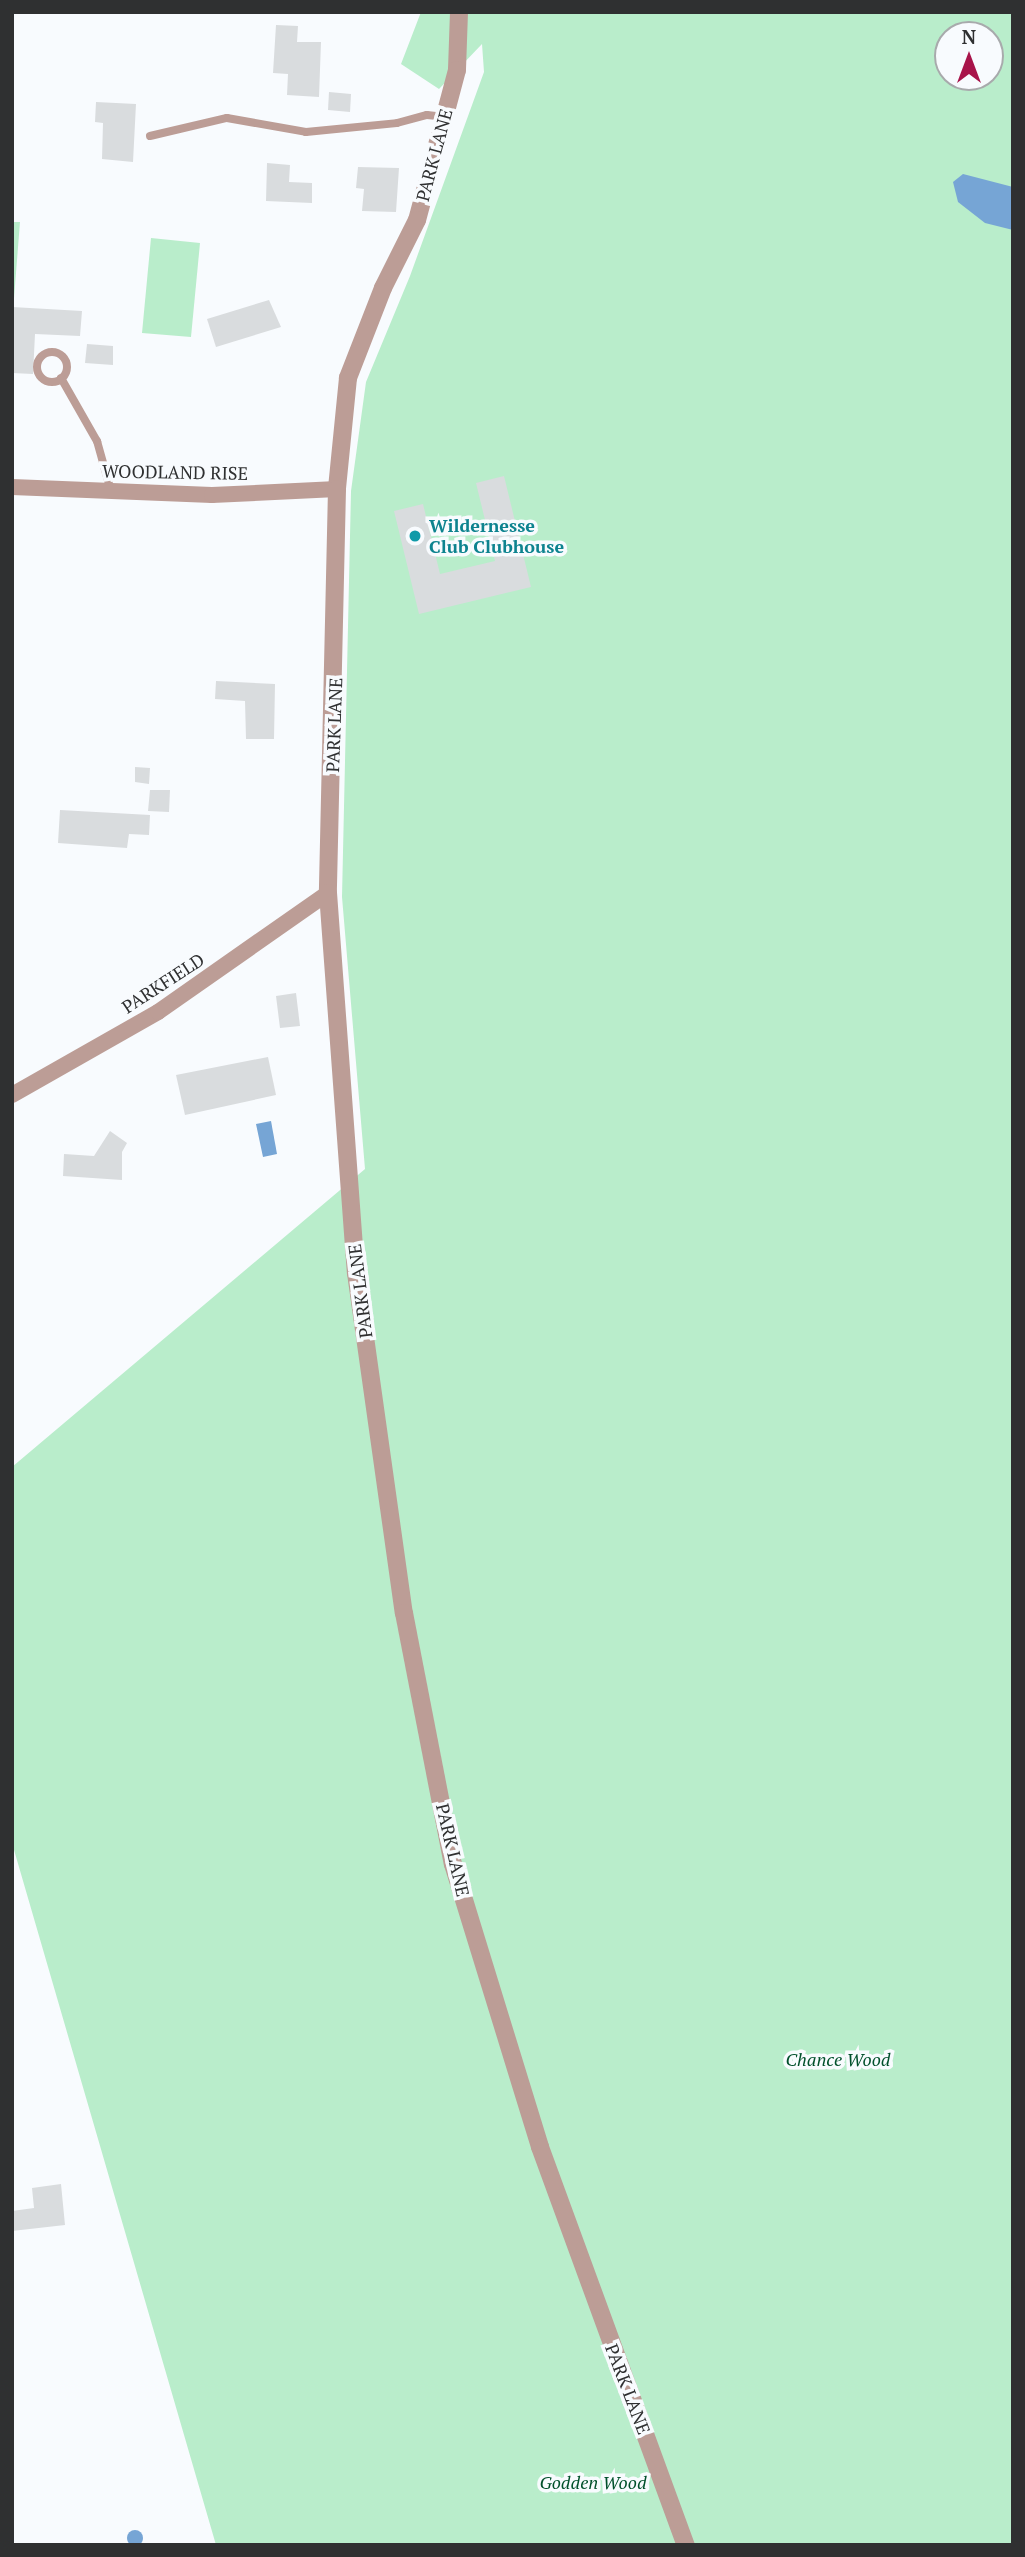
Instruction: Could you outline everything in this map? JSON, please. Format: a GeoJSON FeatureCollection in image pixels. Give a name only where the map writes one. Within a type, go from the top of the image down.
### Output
{"type":"FeatureCollection","features":[{"type":"Feature","properties":{"kind":"street","name":"PARK LANE"},"geometry":{"type":"LineString","coordinates":[[459,12],[457,70],[416,220],[383,288],[348,378],[337,489],[328,893],[356,1273],[404,1613],[453,1864],[540,2147],[685,2545]]}},
{"type":"Feature","properties":{"kind":"street","name":"WOODLAND RISE"},"geometry":{"type":"LineString","coordinates":[[12,487],[212,495],[337,489]]}},
{"type":"Feature","properties":{"kind":"street","name":"PARKFIELD"},"geometry":{"type":"LineString","coordinates":[[12,1095],[158,1012],[328,893]]}},
{"type":"Feature","properties":{"kind":"lane"},"geometry":{"type":"LineString","coordinates":[[150,136],[228,118],[306,132],[397,123],[427,115],[444,117]]}},
{"type":"Feature","properties":{"kind":"lane"},"geometry":{"type":"LineString","coordinates":[[61,378],[97,441],[111,491]]}},
{"type":"Feature","properties":{"kind":"green space"},"geometry":{"type":"Polygon","coordinates":[[[421,12],[1013,12],[1013,2545],[216,2545],[12,1843],[12,1467],[365,1169],[342,897],[351,491],[366,382],[410,276],[484,72],[482,44],[439,89],[401,64],[421,12]]]}},
{"type":"Feature","properties":{"kind":"green space"},"geometry":{"type":"Polygon","coordinates":[[[12,222],[20,222],[13,311],[12,311],[12,222]]]}},
{"type":"Feature","properties":{"kind":"green space"},"geometry":{"type":"Polygon","coordinates":[[[151,238],[200,243],[191,337],[142,333],[151,238]]]}},
{"type":"Feature","properties":{"kind":"water"},"geometry":{"type":"Polygon","coordinates":[[[963,174],[1013,187],[1013,230],[985,223],[958,202],[953,182],[963,174]]]}},
{"type":"Feature","properties":{"kind":"water"},"geometry":{"type":"Polygon","coordinates":[[[271,1121],[277,1154],[263,1157],[256,1124],[271,1121]]]}},
{"type":"Feature","properties":{"kind":"water"},"geometry":{"type":"Polygon","coordinates":[[[132,2530],[138,2530],[143,2538],[141,2544],[132,2546],[127,2541],[127,2535],[132,2530]]]}},
{"type":"Feature","properties":{"kind":"building"},"geometry":{"type":"Polygon","coordinates":[[[276,25],[298,26],[297,42],[321,42],[319,97],[287,95],[288,74],[273,73],[276,25]]]}},
{"type":"Feature","properties":{"kind":"building"},"geometry":{"type":"Polygon","coordinates":[[[329,92],[351,94],[350,112],[328,110],[329,92]]]}},
{"type":"Feature","properties":{"kind":"building"},"geometry":{"type":"Polygon","coordinates":[[[96,102],[136,104],[133,162],[102,159],[103,123],[95,122],[96,102]]]}},
{"type":"Feature","properties":{"kind":"building"},"geometry":{"type":"Polygon","coordinates":[[[267,163],[290,165],[289,182],[312,183],[312,203],[266,201],[267,163]]]}},
{"type":"Feature","properties":{"kind":"building"},"geometry":{"type":"Polygon","coordinates":[[[358,167],[399,168],[396,212],[362,211],[364,189],[356,188],[358,167]]]}},
{"type":"Feature","properties":{"kind":"building"},"geometry":{"type":"Polygon","coordinates":[[[269,300],[281,327],[216,347],[207,319],[269,300]]]}},
{"type":"Feature","properties":{"kind":"building"},"geometry":{"type":"Polygon","coordinates":[[[12,307],[82,311],[80,336],[35,334],[33,374],[12,373],[12,307]]]}},
{"type":"Feature","properties":{"kind":"building"},"geometry":{"type":"Polygon","coordinates":[[[87,344],[113,346],[113,365],[85,363],[87,344]]]}},
{"type":"Feature","properties":{"kind":"building","name":"Wildernesse Club Clubhouse"},"geometry":{"type":"Polygon","coordinates":[[[504,476],[531,587],[419,614],[394,511],[423,504],[440,574],[495,561],[476,483],[504,476]]]}},
{"type":"Feature","properties":{"kind":"building"},"geometry":{"type":"Polygon","coordinates":[[[216,681],[275,684],[274,739],[246,739],[245,701],[215,699],[216,681]]]}},
{"type":"Feature","properties":{"kind":"building"},"geometry":{"type":"Polygon","coordinates":[[[135,767],[150,768],[149,784],[135,782],[135,767]]]}},
{"type":"Feature","properties":{"kind":"building"},"geometry":{"type":"Polygon","coordinates":[[[150,790],[170,790],[169,812],[148,811],[150,790]]]}},
{"type":"Feature","properties":{"kind":"building"},"geometry":{"type":"Polygon","coordinates":[[[60,810],[150,815],[149,835],[129,834],[127,848],[58,843],[60,810]]]}},
{"type":"Feature","properties":{"kind":"building"},"geometry":{"type":"Polygon","coordinates":[[[296,993],[300,1026],[280,1028],[276,996],[296,993]]]}},
{"type":"Feature","properties":{"kind":"building"},"geometry":{"type":"Polygon","coordinates":[[[268,1057],[276,1095],[185,1115],[176,1075],[268,1057]]]}},
{"type":"Feature","properties":{"kind":"building"},"geometry":{"type":"Polygon","coordinates":[[[110,1131],[127,1143],[122,1152],[122,1180],[63,1176],[64,1154],[94,1156],[110,1131]]]}},
{"type":"Feature","properties":{"kind":"building"},"geometry":{"type":"Polygon","coordinates":[[[61,2184],[65,2225],[12,2231],[12,2211],[34,2208],[32,2188],[61,2184]]]}},
{"type":"Feature","properties":{"kind":"place","name":"Wildernesse Club Clubhouse"},"geometry":{"type":"Point","coordinates":[415,536]}},
{"type":"Feature","properties":{"kind":"park label","name":"Chance Wood"},"geometry":{"type":"Point","coordinates":[838,2059]}},
{"type":"Feature","properties":{"kind":"park label","name":"Godden Wood"},"geometry":{"type":"Point","coordinates":[593,2482]}}]}
